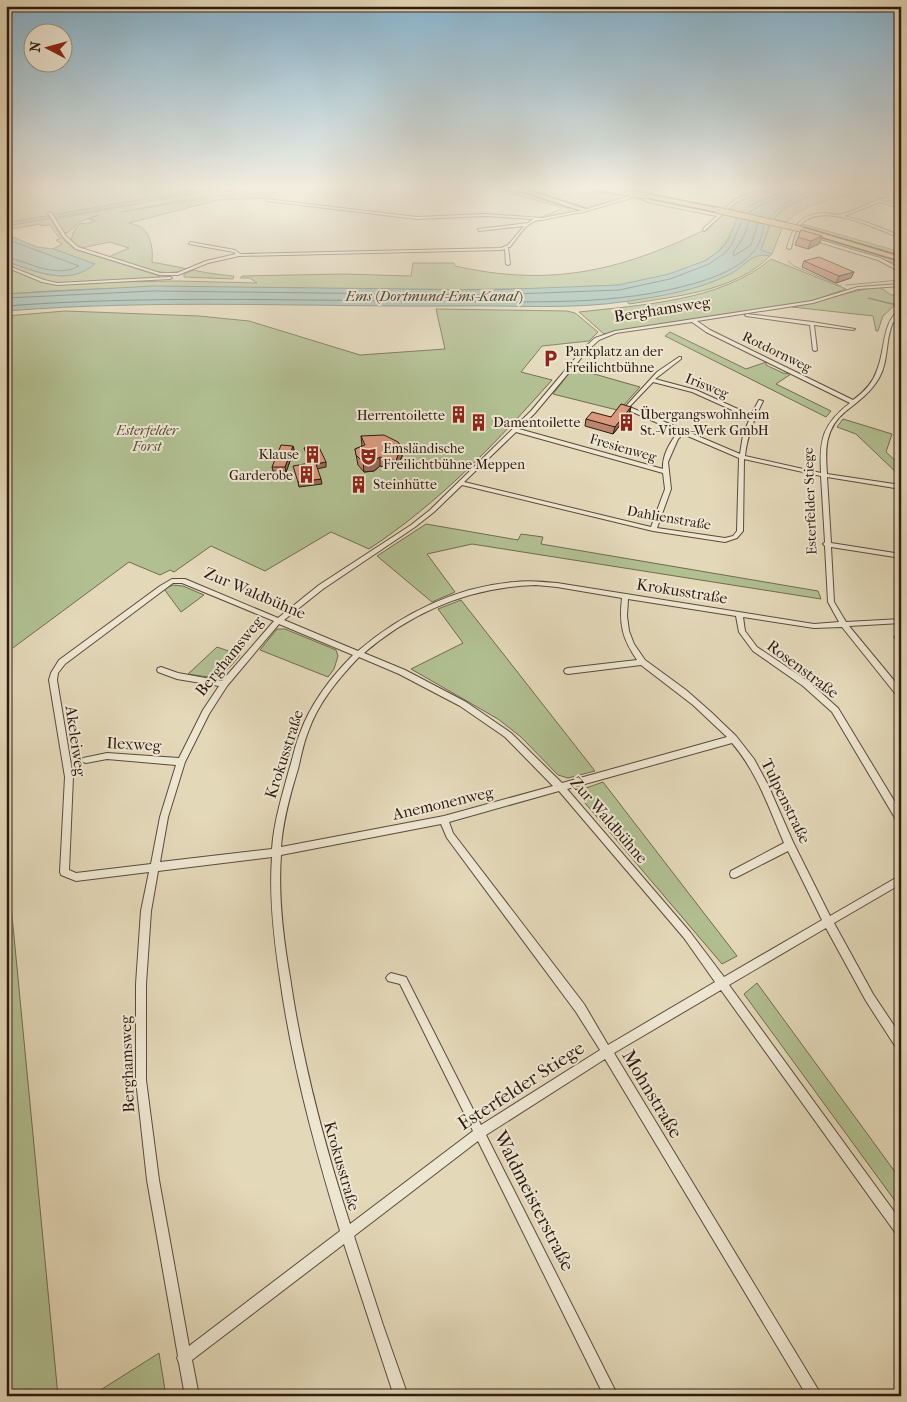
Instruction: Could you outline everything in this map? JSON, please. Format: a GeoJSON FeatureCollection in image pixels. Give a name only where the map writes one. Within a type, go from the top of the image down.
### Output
{"type":"FeatureCollection","features":[{"type":"Feature","properties":{"kind":"highway"},"geometry":{"type":"LineString","coordinates":[[875,251],[901,258]]}},
{"type":"Feature","properties":{"kind":"street"},"geometry":{"type":"LineString","coordinates":[[87,251],[146,270],[172,275],[183,273],[207,262],[239,255],[376,251]]}},
{"type":"Feature","properties":{"kind":"street"},"geometry":{"type":"LineString","coordinates":[[235,251],[239,255]]}},
{"type":"Feature","properties":{"kind":"street"},"geometry":{"type":"LineString","coordinates":[[507,251],[508,264]]}},
{"type":"Feature","properties":{"kind":"street"},"geometry":{"type":"LineString","coordinates":[[857,251],[879,259],[901,271]]}},
{"type":"Feature","properties":{"kind":"street"},"geometry":{"type":"LineString","coordinates":[[6,266],[43,281],[56,284],[154,281],[171,278],[172,275]]}},
{"type":"Feature","properties":{"kind":"street","name":"Berghamsweg"},"geometry":{"type":"LineString","coordinates":[[192,1396],[153,1180],[141,1080],[143,946],[153,868],[164,817],[181,762],[206,712],[224,684],[278,621],[321,587],[413,526],[516,430],[585,350],[598,339],[616,332],[813,302],[858,288],[901,285]]}},
{"type":"Feature","properties":{"kind":"street","name":"Esterfelder Stiege"},"geometry":{"type":"LineString","coordinates":[[901,309],[891,320],[877,378],[865,393],[835,418],[827,428],[823,439],[826,544],[830,596],[834,609],[844,625],[901,695]]}},
{"type":"Feature","properties":{"kind":"street","name":"Berghamsweg"},"geometry":{"type":"LineString","coordinates":[[737,314],[853,328]]}},
{"type":"Feature","properties":{"kind":"street","name":"Rotdornweg"},"geometry":{"type":"LineString","coordinates":[[693,320],[708,331],[853,402]]}},
{"type":"Feature","properties":{"kind":"street"},"geometry":{"type":"LineString","coordinates":[[891,320],[901,323]]}},
{"type":"Feature","properties":{"kind":"street"},"geometry":{"type":"LineString","coordinates":[[812,323],[815,350]]}},
{"type":"Feature","properties":{"kind":"street"},"geometry":{"type":"LineString","coordinates":[[679,358],[652,380],[630,403],[628,406],[630,409],[741,457],[823,475],[901,487]]}},
{"type":"Feature","properties":{"kind":"street","name":"Irisweg"},"geometry":{"type":"LineString","coordinates":[[652,380],[700,394],[752,417]]}},
{"type":"Feature","properties":{"kind":"street","name":"Dahlienstraße"},"geometry":{"type":"LineString","coordinates":[[460,484],[653,529],[718,539],[738,535],[742,508],[739,481],[742,448],[752,417],[761,400]]}},
{"type":"Feature","properties":{"kind":"street","name":"Fresienweg"},"geometry":{"type":"LineString","coordinates":[[516,430],[666,472]]}},
{"type":"Feature","properties":{"kind":"street"},"geometry":{"type":"LineString","coordinates":[[653,529],[668,488],[666,472],[668,454],[682,431]]}},
{"type":"Feature","properties":{"kind":"street"},"geometry":{"type":"LineString","coordinates":[[826,544],[901,556]]}},
{"type":"Feature","properties":{"kind":"street","name":"Zur Waldbühne"},"geometry":{"type":"LineString","coordinates":[[172,581],[183,581],[358,654],[437,690],[489,720],[508,735],[561,788],[687,935],[901,1231]]}},
{"type":"Feature","properties":{"kind":"street","name":"Akeleiweg"},"geometry":{"type":"LineString","coordinates":[[153,868],[76,877],[64,872],[69,777],[53,680],[62,662],[172,581]]}},
{"type":"Feature","properties":{"kind":"street","name":"Krokusstraße"},"geometry":{"type":"LineString","coordinates":[[401,1396],[378,1332],[321,1149],[302,1076],[279,936],[276,852],[283,804],[304,730],[324,695],[358,654],[382,634],[417,614],[458,595],[488,586],[532,581],[739,616],[814,626],[901,621]]}},
{"type":"Feature","properties":{"kind":"street","name":"Tulpenstraße"},"geometry":{"type":"LineString","coordinates":[[625,597],[622,624],[642,662],[706,710],[734,739],[757,771],[790,845],[828,920],[866,992],[901,1045]]}},
{"type":"Feature","properties":{"kind":"street","name":"Rosenstraße"},"geometry":{"type":"LineString","coordinates":[[739,616],[742,632],[755,649],[806,684],[834,710],[901,820]]}},
{"type":"Feature","properties":{"kind":"street"},"geometry":{"type":"LineString","coordinates":[[568,671],[642,662]]}},
{"type":"Feature","properties":{"kind":"street"},"geometry":{"type":"LineString","coordinates":[[161,670],[177,676],[224,684]]}},
{"type":"Feature","properties":{"kind":"street","name":"Anemonenweg"},"geometry":{"type":"LineString","coordinates":[[153,868],[276,852],[444,820],[734,739]]}},
{"type":"Feature","properties":{"kind":"street","name":"Ilexweg"},"geometry":{"type":"LineString","coordinates":[[86,760],[107,756],[181,762]]}},
{"type":"Feature","properties":{"kind":"street","name":"Mohnstraße"},"geometry":{"type":"LineString","coordinates":[[444,820],[450,835],[463,853],[580,1008],[815,1396]]}},
{"type":"Feature","properties":{"kind":"street"},"geometry":{"type":"LineString","coordinates":[[734,874],[790,845]]}},
{"type":"Feature","properties":{"kind":"street","name":"Esterfelder Stiege"},"geometry":{"type":"LineString","coordinates":[[184,1358],[479,1133],[606,1052],[828,920],[901,879]]}},
{"type":"Feature","properties":{"kind":"street","name":"Waldmeisterstraße"},"geometry":{"type":"LineString","coordinates":[[391,978],[403,980],[611,1396]]}},
{"type":"Feature","properties":{"kind":"green space"},"geometry":{"type":"Polygon","coordinates":[[[60,251],[82,251],[160,276],[152,280],[111,282],[257,283],[250,278],[240,278],[242,276],[343,274],[411,276],[413,263],[454,263],[455,266],[489,272],[552,275],[582,272],[641,257],[655,251],[718,251],[706,260],[660,278],[635,283],[583,288],[346,289],[176,287],[6,294],[6,261],[39,272],[62,276],[84,271],[94,264],[60,251]]]}},
{"type":"Feature","properties":{"kind":"green space"},"geometry":{"type":"Polygon","coordinates":[[[121,251],[152,251],[152,262],[188,269],[178,272],[157,272],[106,258],[121,251]]]}},
{"type":"Feature","properties":{"kind":"green space"},"geometry":{"type":"Polygon","coordinates":[[[858,251],[868,251],[901,261],[901,265],[858,251]]]}},
{"type":"Feature","properties":{"kind":"green space"},"geometry":{"type":"Polygon","coordinates":[[[889,251],[901,252],[901,255],[889,251]]]}},
{"type":"Feature","properties":{"kind":"green space"},"geometry":{"type":"Polygon","coordinates":[[[761,254],[770,256],[742,276],[710,289],[629,304],[627,301],[679,291],[711,282],[731,273],[754,256],[761,254]]]}},
{"type":"Feature","properties":{"kind":"green space"},"geometry":{"type":"Polygon","coordinates":[[[771,259],[846,289],[811,301],[604,334],[579,312],[680,299],[729,284],[751,273],[771,259]]]}},
{"type":"Feature","properties":{"kind":"green space"},"geometry":{"type":"Polygon","coordinates":[[[194,270],[234,276],[233,279],[184,277],[184,274],[194,270]]]}},
{"type":"Feature","properties":{"kind":"green space"},"geometry":{"type":"Polygon","coordinates":[[[880,287],[891,295],[901,294],[901,303],[889,303],[868,298],[895,305],[883,316],[878,331],[876,331],[873,316],[792,307],[858,291],[880,287]]]}},
{"type":"Feature","properties":{"kind":"green space","name":"Esterfelder Forst"},"geometry":{"type":"Polygon","coordinates":[[[436,309],[567,311],[575,313],[598,332],[589,341],[542,346],[521,372],[552,380],[510,427],[466,471],[419,512],[369,549],[331,532],[265,571],[211,546],[174,572],[170,570],[160,575],[129,562],[6,653],[6,316],[65,311],[199,316],[249,321],[360,355],[445,349],[436,309]],[[366,455],[374,471],[380,466],[396,470],[402,456],[366,455]]]}},
{"type":"Feature","properties":{"kind":"green space"},"geometry":{"type":"Polygon","coordinates":[[[670,332],[746,369],[766,362],[766,365],[783,373],[791,374],[776,384],[831,411],[826,417],[665,336],[670,332]]]}},
{"type":"Feature","properties":{"kind":"green space"},"geometry":{"type":"Polygon","coordinates":[[[573,368],[640,387],[617,410],[553,394],[573,368]]]}},
{"type":"Feature","properties":{"kind":"green space"},"geometry":{"type":"Polygon","coordinates":[[[843,419],[892,434],[886,452],[901,466],[901,477],[856,434],[837,427],[843,419]]]}},
{"type":"Feature","properties":{"kind":"green space"},"geometry":{"type":"Polygon","coordinates":[[[426,524],[518,540],[521,534],[543,537],[541,544],[818,591],[821,599],[472,544],[427,554],[455,592],[432,602],[377,556],[426,524]]]}},
{"type":"Feature","properties":{"kind":"green space"},"geometry":{"type":"Polygon","coordinates":[[[173,585],[183,586],[204,595],[181,612],[164,589],[173,585]]]}},
{"type":"Feature","properties":{"kind":"green space"},"geometry":{"type":"Polygon","coordinates":[[[461,600],[595,771],[568,778],[558,775],[521,737],[498,719],[411,669],[463,643],[438,609],[461,600]]]}},
{"type":"Feature","properties":{"kind":"green space"},"geometry":{"type":"Polygon","coordinates":[[[277,629],[285,629],[336,650],[338,656],[334,669],[328,677],[260,650],[277,629]]]}},
{"type":"Feature","properties":{"kind":"green space"},"geometry":{"type":"Polygon","coordinates":[[[217,647],[240,655],[228,669],[213,677],[188,674],[217,647]]]}},
{"type":"Feature","properties":{"kind":"green space"},"geometry":{"type":"Polygon","coordinates":[[[603,782],[737,956],[722,964],[585,803],[583,798],[586,788],[603,782]]]}},
{"type":"Feature","properties":{"kind":"green space"},"geometry":{"type":"Polygon","coordinates":[[[6,844],[11,905],[58,1396],[6,1396],[6,844]]]}},
{"type":"Feature","properties":{"kind":"green space"},"geometry":{"type":"Polygon","coordinates":[[[757,983],[901,1180],[901,1209],[744,994],[757,983]]]}},
{"type":"Feature","properties":{"kind":"green space"},"geometry":{"type":"Polygon","coordinates":[[[159,1353],[166,1396],[91,1396],[159,1353]]]}},
{"type":"Feature","properties":{"kind":"water"},"geometry":{"type":"Polygon","coordinates":[[[6,251],[61,251],[95,264],[85,271],[63,276],[28,269],[6,261],[6,251]]]}},
{"type":"Feature","properties":{"kind":"water","name":"Ems (Dortmund-Ems-Kanal)"},"geometry":{"type":"Polygon","coordinates":[[[718,251],[765,251],[772,254],[770,256],[763,255],[753,258],[736,271],[718,280],[680,292],[608,304],[565,306],[401,306],[176,304],[63,307],[6,311],[6,294],[153,286],[489,290],[618,285],[669,274],[707,260],[718,251]]]}},
{"type":"Feature","properties":{"kind":"building"},"geometry":{"type":"Polygon","coordinates":[[[819,257],[854,272],[839,276],[804,261],[819,257]]]}},
{"type":"Feature","properties":{"kind":"building"},"geometry":{"type":"Polygon","coordinates":[[[621,404],[631,407],[615,427],[586,419],[592,412],[611,417],[621,404]]]}},
{"type":"Feature","properties":{"kind":"building"},"geometry":{"type":"Polygon","coordinates":[[[384,435],[398,442],[401,446],[396,461],[380,457],[373,461],[363,462],[356,455],[355,449],[365,445],[361,436],[384,435]]]}},
{"type":"Feature","properties":{"kind":"building"},"geometry":{"type":"Polygon","coordinates":[[[281,445],[293,446],[285,467],[272,467],[281,445]]]}},
{"type":"Feature","properties":{"kind":"building"},"geometry":{"type":"Polygon","coordinates":[[[318,445],[326,462],[316,464],[321,479],[298,482],[293,466],[310,463],[304,448],[318,445]]]}},
{"type":"Feature","properties":{"kind":"waterway"},"geometry":{"type":"LineString","coordinates":[[788,261],[794,266],[841,286]]}},
{"type":"Feature","properties":{"kind":"waterway"},"geometry":{"type":"LineString","coordinates":[[846,285],[900,280]]}},
{"type":"Feature","properties":{"kind":"place","name":"Parkplatz an der Freilichtbühne"},"geometry":{"type":"Point","coordinates":[551,359]}},
{"type":"Feature","properties":{"kind":"place","name":"Herrentoilette"},"geometry":{"type":"Point","coordinates":[459,415]}},
{"type":"Feature","properties":{"kind":"place","name":"Damentoilette"},"geometry":{"type":"Point","coordinates":[479,422]}},
{"type":"Feature","properties":{"kind":"place","name":"Übergangswohnheim St.-Vitus-Werk GmbH"},"geometry":{"type":"Point","coordinates":[626,422]}},
{"type":"Feature","properties":{"kind":"place","name":"Klause"},"geometry":{"type":"Point","coordinates":[313,454]}},
{"type":"Feature","properties":{"kind":"place","name":"Emsländische Freilichtbühne Meppen"},"geometry":{"type":"Point","coordinates":[369,456]}},
{"type":"Feature","properties":{"kind":"place","name":"Garderobe"},"geometry":{"type":"Point","coordinates":[307,475]}},
{"type":"Feature","properties":{"kind":"place","name":"Steinhütte"},"geometry":{"type":"Point","coordinates":[359,484]}}]}
